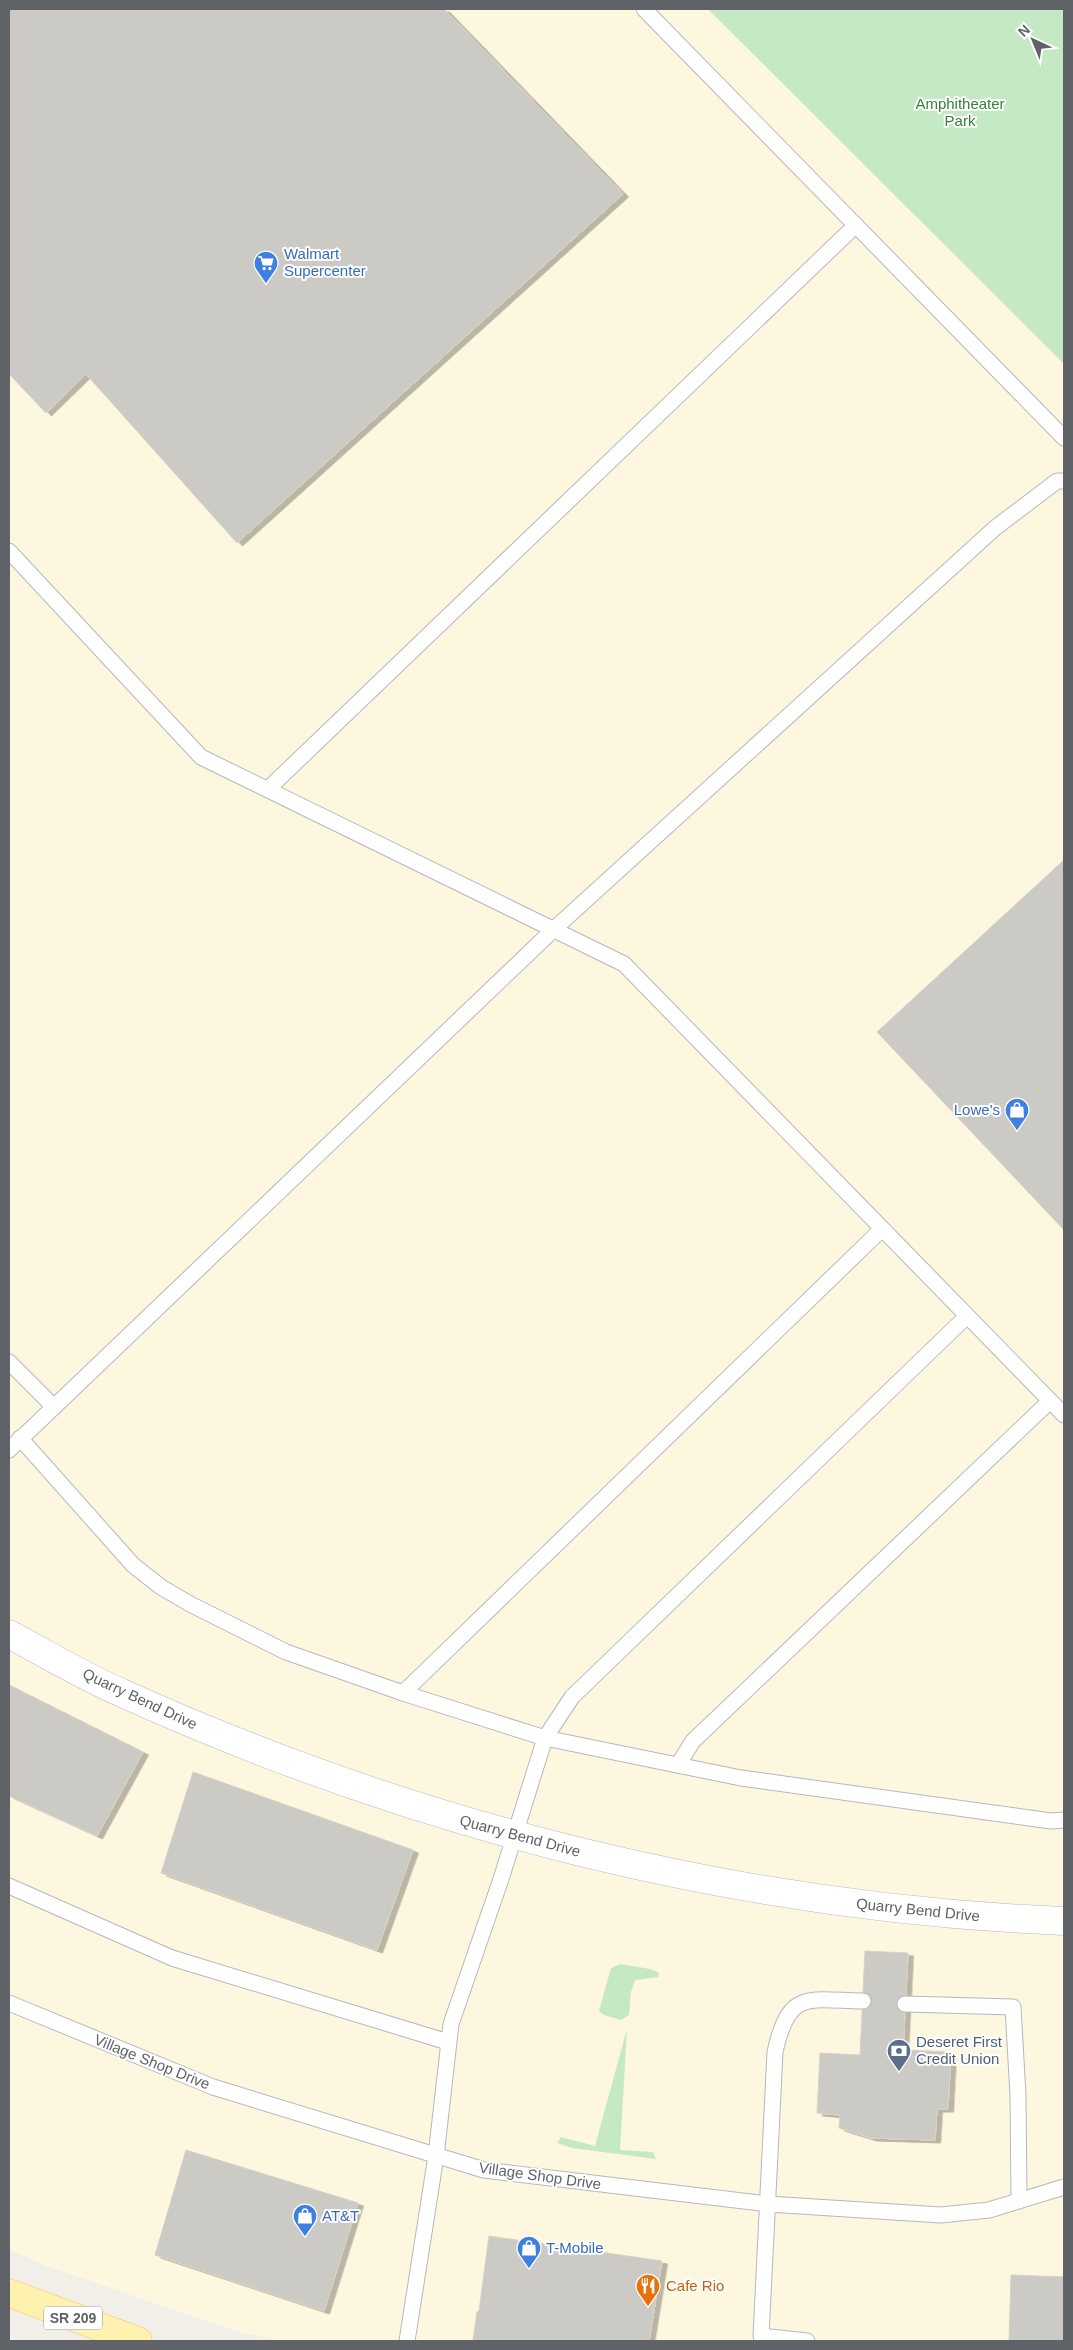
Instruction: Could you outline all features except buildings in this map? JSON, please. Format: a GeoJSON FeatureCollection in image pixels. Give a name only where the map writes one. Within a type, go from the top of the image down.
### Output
{"type":"FeatureCollection","features":[{"type":"Feature","properties":{"kind":"main road","name":"SR 209"},"geometry":{"type":"LineString","coordinates":[[9,2293],[138,2341]]}},
{"type":"Feature","properties":{"kind":"street","name":"Quarry Bend Drive"},"geometry":{"type":"LineString","coordinates":[[9,1634],[119,1692],[292,1765],[515,1836],[666,1872],[824,1899],[992,1918],[1064,1921]]}},
{"type":"Feature","properties":{"kind":"lane"},"geometry":{"type":"LineString","coordinates":[[644,9],[1064,438]]}},
{"type":"Feature","properties":{"kind":"lane"},"geometry":{"type":"LineString","coordinates":[[268,789],[856,225]]}},
{"type":"Feature","properties":{"kind":"lane"},"geometry":{"type":"LineString","coordinates":[[9,1450],[553,930],[995,528],[1058,481],[1064,481]]}},
{"type":"Feature","properties":{"kind":"lane"},"geometry":{"type":"LineString","coordinates":[[9,551],[201,757],[624,964],[1064,1415]]}},
{"type":"Feature","properties":{"kind":"lane"},"geometry":{"type":"LineString","coordinates":[[403,1693],[882,1229]]}},
{"type":"Feature","properties":{"kind":"lane"},"geometry":{"type":"LineString","coordinates":[[406,2341],[436,2156],[451,2024],[515,1836],[545,1738],[572,1696],[967,1316]]}},
{"type":"Feature","properties":{"kind":"lane"},"geometry":{"type":"LineString","coordinates":[[9,1362],[54,1407]]}},
{"type":"Feature","properties":{"kind":"lane"},"geometry":{"type":"LineString","coordinates":[[678,1765],[693,1742],[1050,1401]]}},
{"type":"Feature","properties":{"kind":"lane"},"geometry":{"type":"LineString","coordinates":[[20,1438],[133,1565],[161,1587],[190,1604],[286,1652],[403,1693],[545,1738],[741,1778],[1051,1820],[1064,1820]]}},
{"type":"Feature","properties":{"kind":"lane"},"geometry":{"type":"LineString","coordinates":[[9,1886],[172,1958],[448,2042]]}},
{"type":"Feature","properties":{"kind":"lane"},"geometry":{"type":"LineString","coordinates":[[808,2341],[760,2336],[776,2052],[780,2029],[788,2013],[798,2004],[815,2000],[863,2001]]}},
{"type":"Feature","properties":{"kind":"lane","name":"Village Shop Drive"},"geometry":{"type":"LineString","coordinates":[[9,2003],[212,2087],[484,2170],[768,2204],[941,2215],[989,2210],[1064,2188]]}},
{"type":"Feature","properties":{"kind":"lane"},"geometry":{"type":"LineString","coordinates":[[905,2004],[1013,2007],[1018,2094],[1019,2201]]}},
{"type":"Feature","properties":{"kind":"shaded area"},"geometry":{"type":"Polygon","coordinates":[[[9,9],[708,9],[1064,364],[1064,2341],[279,2341],[236,2331],[49,2267],[9,2250],[9,9]]]}},
{"type":"Feature","properties":{"kind":"green space","name":"Amphitheater Park"},"geometry":{"type":"Polygon","coordinates":[[[708,9],[1064,9],[1064,364],[708,9]]]}},
{"type":"Feature","properties":{"kind":"green space"},"geometry":{"type":"Polygon","coordinates":[[[620,1964],[650,1969],[658,1972],[659,1977],[635,1980],[631,1992],[629,2015],[621,2020],[604,2015],[599,2011],[611,1968],[620,1964]]]}},
{"type":"Feature","properties":{"kind":"green space"},"geometry":{"type":"Polygon","coordinates":[[[627,2029],[620,2150],[653,2152],[656,2159],[572,2148],[557,2143],[561,2137],[595,2146],[627,2029]]]}},
{"type":"Feature","properties":{"kind":"place","name":"Walmart Supercenter"},"geometry":{"type":"Point","coordinates":[266,284]}},
{"type":"Feature","properties":{"kind":"place","name":"Lowe's"},"geometry":{"type":"Point","coordinates":[1017,1131]}},
{"type":"Feature","properties":{"kind":"place","name":"Deseret First Credit Union"},"geometry":{"type":"Point","coordinates":[899,2072]}},
{"type":"Feature","properties":{"kind":"place","name":"AT&T"},"geometry":{"type":"Point","coordinates":[305,2237]}},
{"type":"Feature","properties":{"kind":"place","name":"T-Mobile"},"geometry":{"type":"Point","coordinates":[529,2269]}},
{"type":"Feature","properties":{"kind":"place","name":"Cafe Rio"},"geometry":{"type":"Point","coordinates":[648,2307]}}]}
